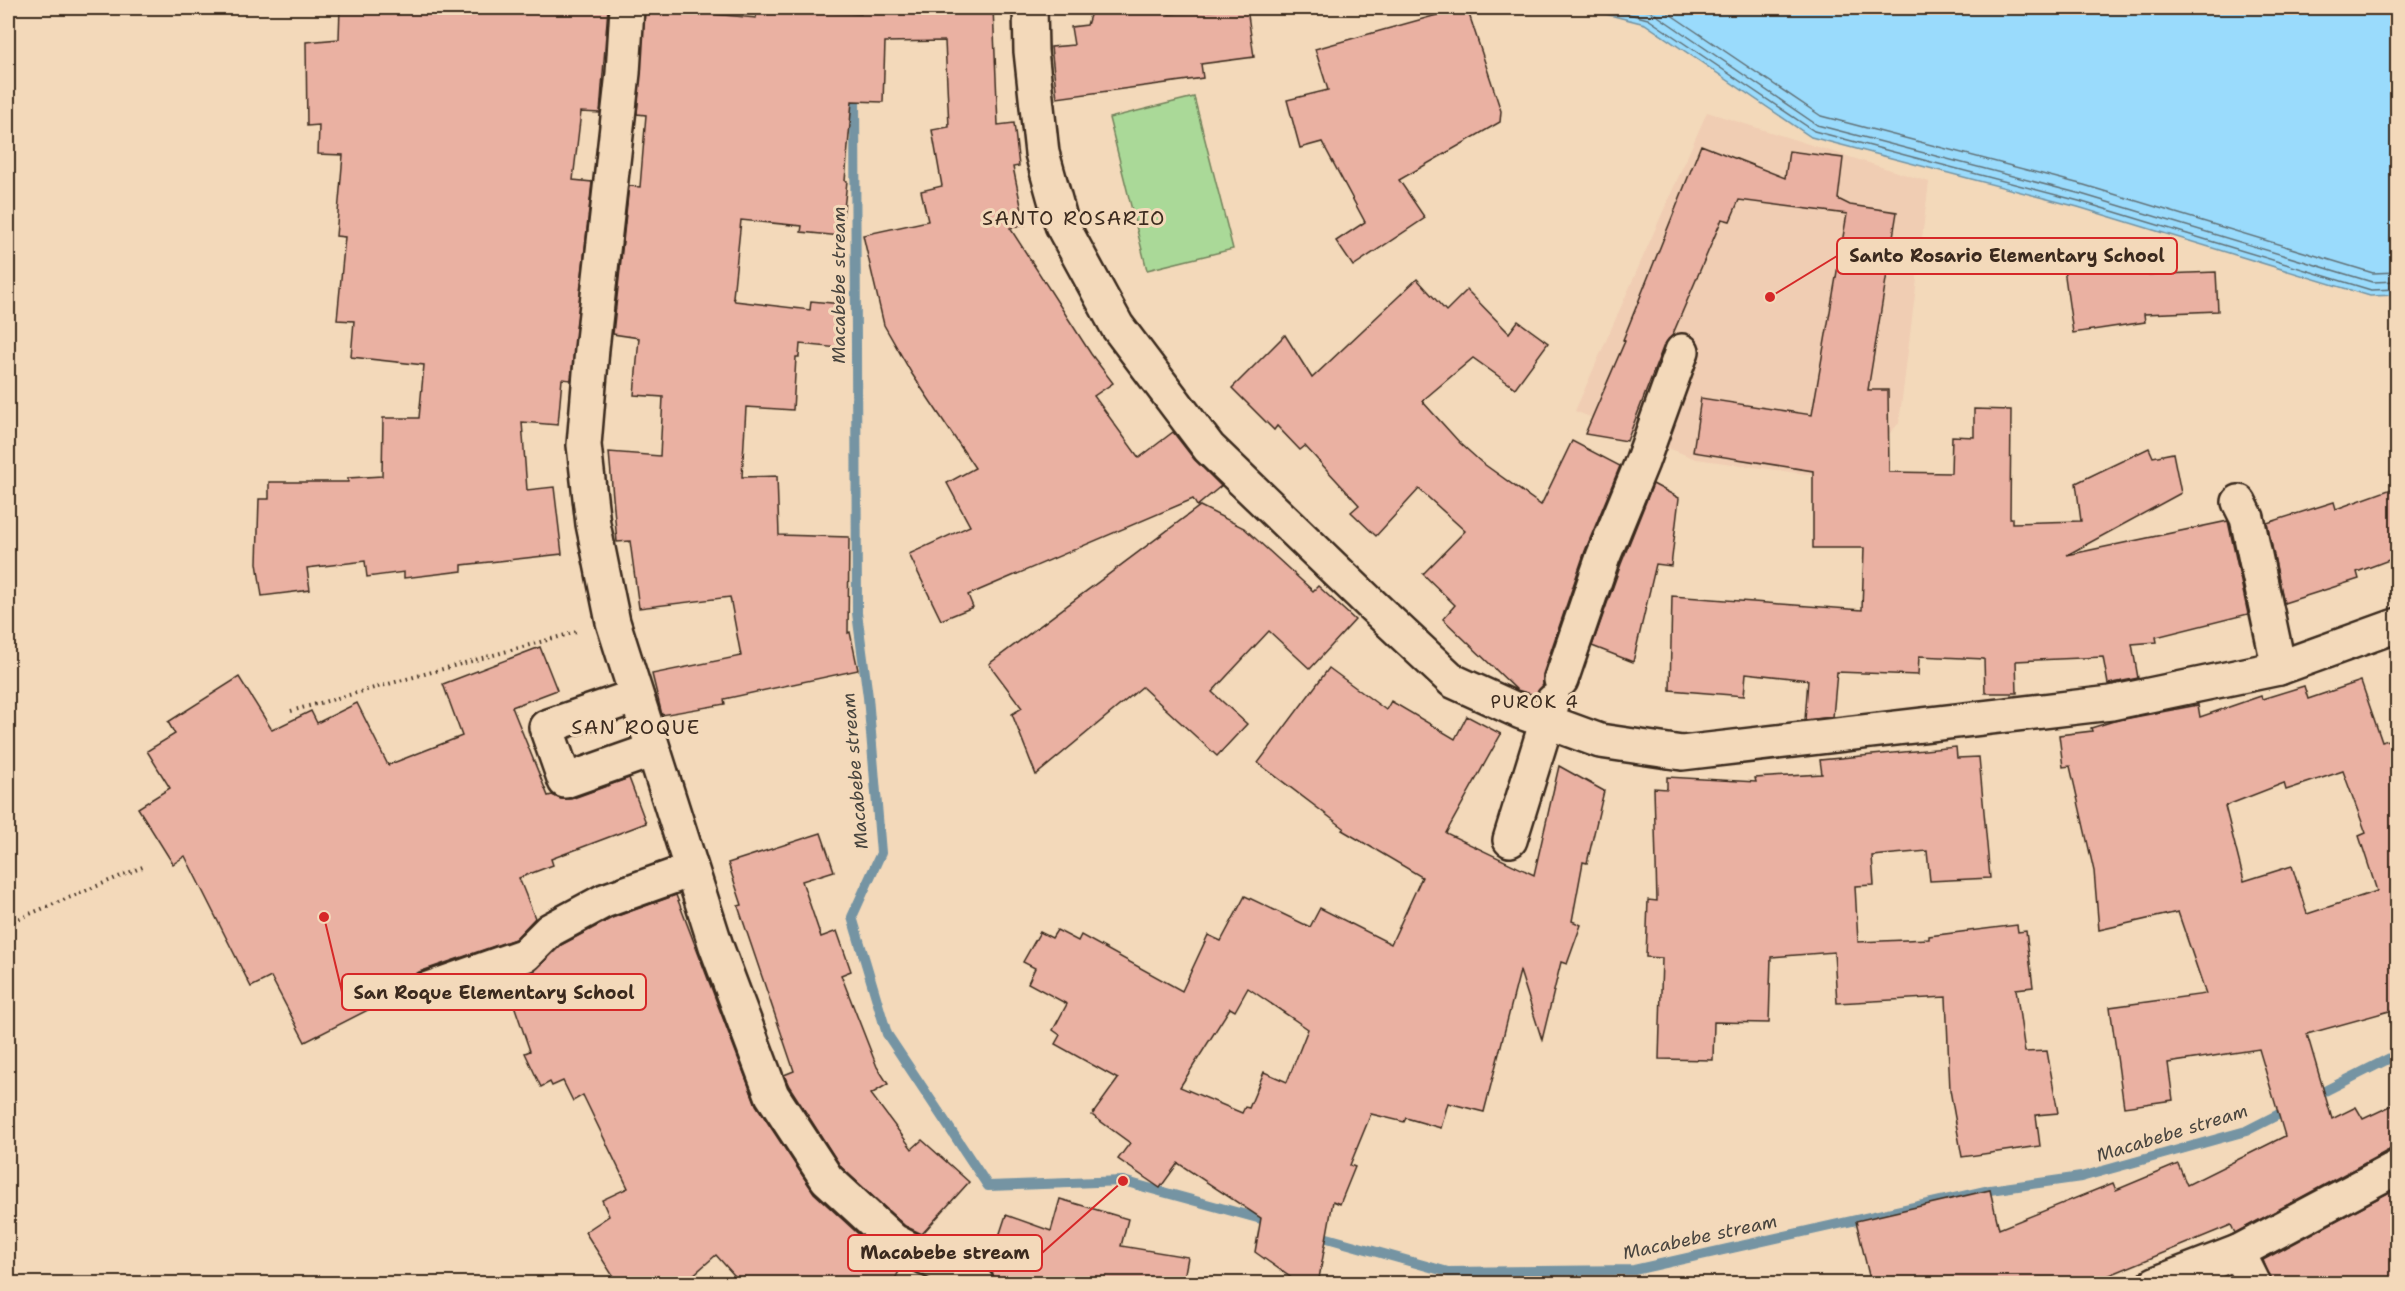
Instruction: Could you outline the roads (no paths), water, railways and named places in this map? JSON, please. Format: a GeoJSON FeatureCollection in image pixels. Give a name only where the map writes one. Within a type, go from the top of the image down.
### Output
{"type":"FeatureCollection","features":[{"type":"Feature","properties":{"kind":"street"},"geometry":{"type":"LineString","coordinates":[[627,8],[623,73],[592,350],[584,445],[593,524],[613,622],[716,946],[772,1095],[827,1179],[894,1241],[977,1284]]}},
{"type":"Feature","properties":{"kind":"street"},"geometry":{"type":"LineString","coordinates":[[1030,8],[1031,51],[1042,153],[1062,225],[1117,326],[1209,448],[1453,681],[1553,701],[1600,741],[1683,753],[2111,703],[2279,668],[2397,625]]}},
{"type":"Feature","properties":{"kind":"street"},"geometry":{"type":"LineString","coordinates":[[1510,840],[1553,701],[1603,557],[1642,462],[1682,351]]}},
{"type":"Feature","properties":{"kind":"street"},"geometry":{"type":"LineString","coordinates":[[2239,502],[2247,518],[2279,668]]}},
{"type":"Feature","properties":{"kind":"street"},"geometry":{"type":"LineString","coordinates":[[636,696],[546,727],[565,781],[653,750]]}},
{"type":"Feature","properties":{"kind":"street"},"geometry":{"type":"LineString","coordinates":[[425,990],[525,955],[549,930],[604,901],[691,870]]}},
{"type":"Feature","properties":{"kind":"street"},"geometry":{"type":"LineString","coordinates":[[2155,1284],[2238,1252],[2397,1167]]}},
{"type":"Feature","properties":{"kind":"street"},"geometry":{"type":"LineString","coordinates":[[2238,1252],[2254,1284]]}},
{"type":"Feature","properties":{"kind":"water"},"geometry":{"type":"Polygon","coordinates":[[[1582,8],[2397,8],[2397,295],[2370,296],[2078,207],[1811,137],[1645,24],[1582,8]]]}},
{"type":"Feature","properties":{"kind":"waterway","name":"Macabebe stream"},"geometry":{"type":"LineString","coordinates":[[855,8],[855,28]]}},
{"type":"Feature","properties":{"kind":"waterway","name":"Macabebe stream"},"geometry":{"type":"LineString","coordinates":[[855,89],[857,613],[868,697],[881,853],[852,917],[887,1034],[988,1186],[1123,1181],[1272,1222]]}},
{"type":"Feature","properties":{"kind":"waterway","name":"Macabebe stream"},"geometry":{"type":"LineString","coordinates":[[2313,1097],[2398,1054]]}},
{"type":"Feature","properties":{"kind":"waterway","name":"Macabebe stream"},"geometry":{"type":"LineString","coordinates":[[1313,1234],[1448,1272],[1634,1270],[1990,1190],[2081,1177],[2246,1131],[2291,1108]]}},
{"type":"Feature","properties":{"kind":"place","name":"Santo Rosario Elementary School"},"geometry":{"type":"Point","coordinates":[1770,297]}},
{"type":"Feature","properties":{"kind":"place","name":"San Roque Elementary School"},"geometry":{"type":"Point","coordinates":[324,917]}},
{"type":"Feature","properties":{"kind":"place","name":"Macabebe stream"},"geometry":{"type":"Point","coordinates":[1123,1181]}},
{"type":"Feature","properties":{"kind":"district","name":"SANTO ROSARIO"},"geometry":{"type":"Point","coordinates":[1074,218]}},
{"type":"Feature","properties":{"kind":"district","name":"PUROK 4"},"geometry":{"type":"Point","coordinates":[1535,702]}},
{"type":"Feature","properties":{"kind":"district","name":"SAN ROQUE"},"geometry":{"type":"Point","coordinates":[636,727]}}]}
